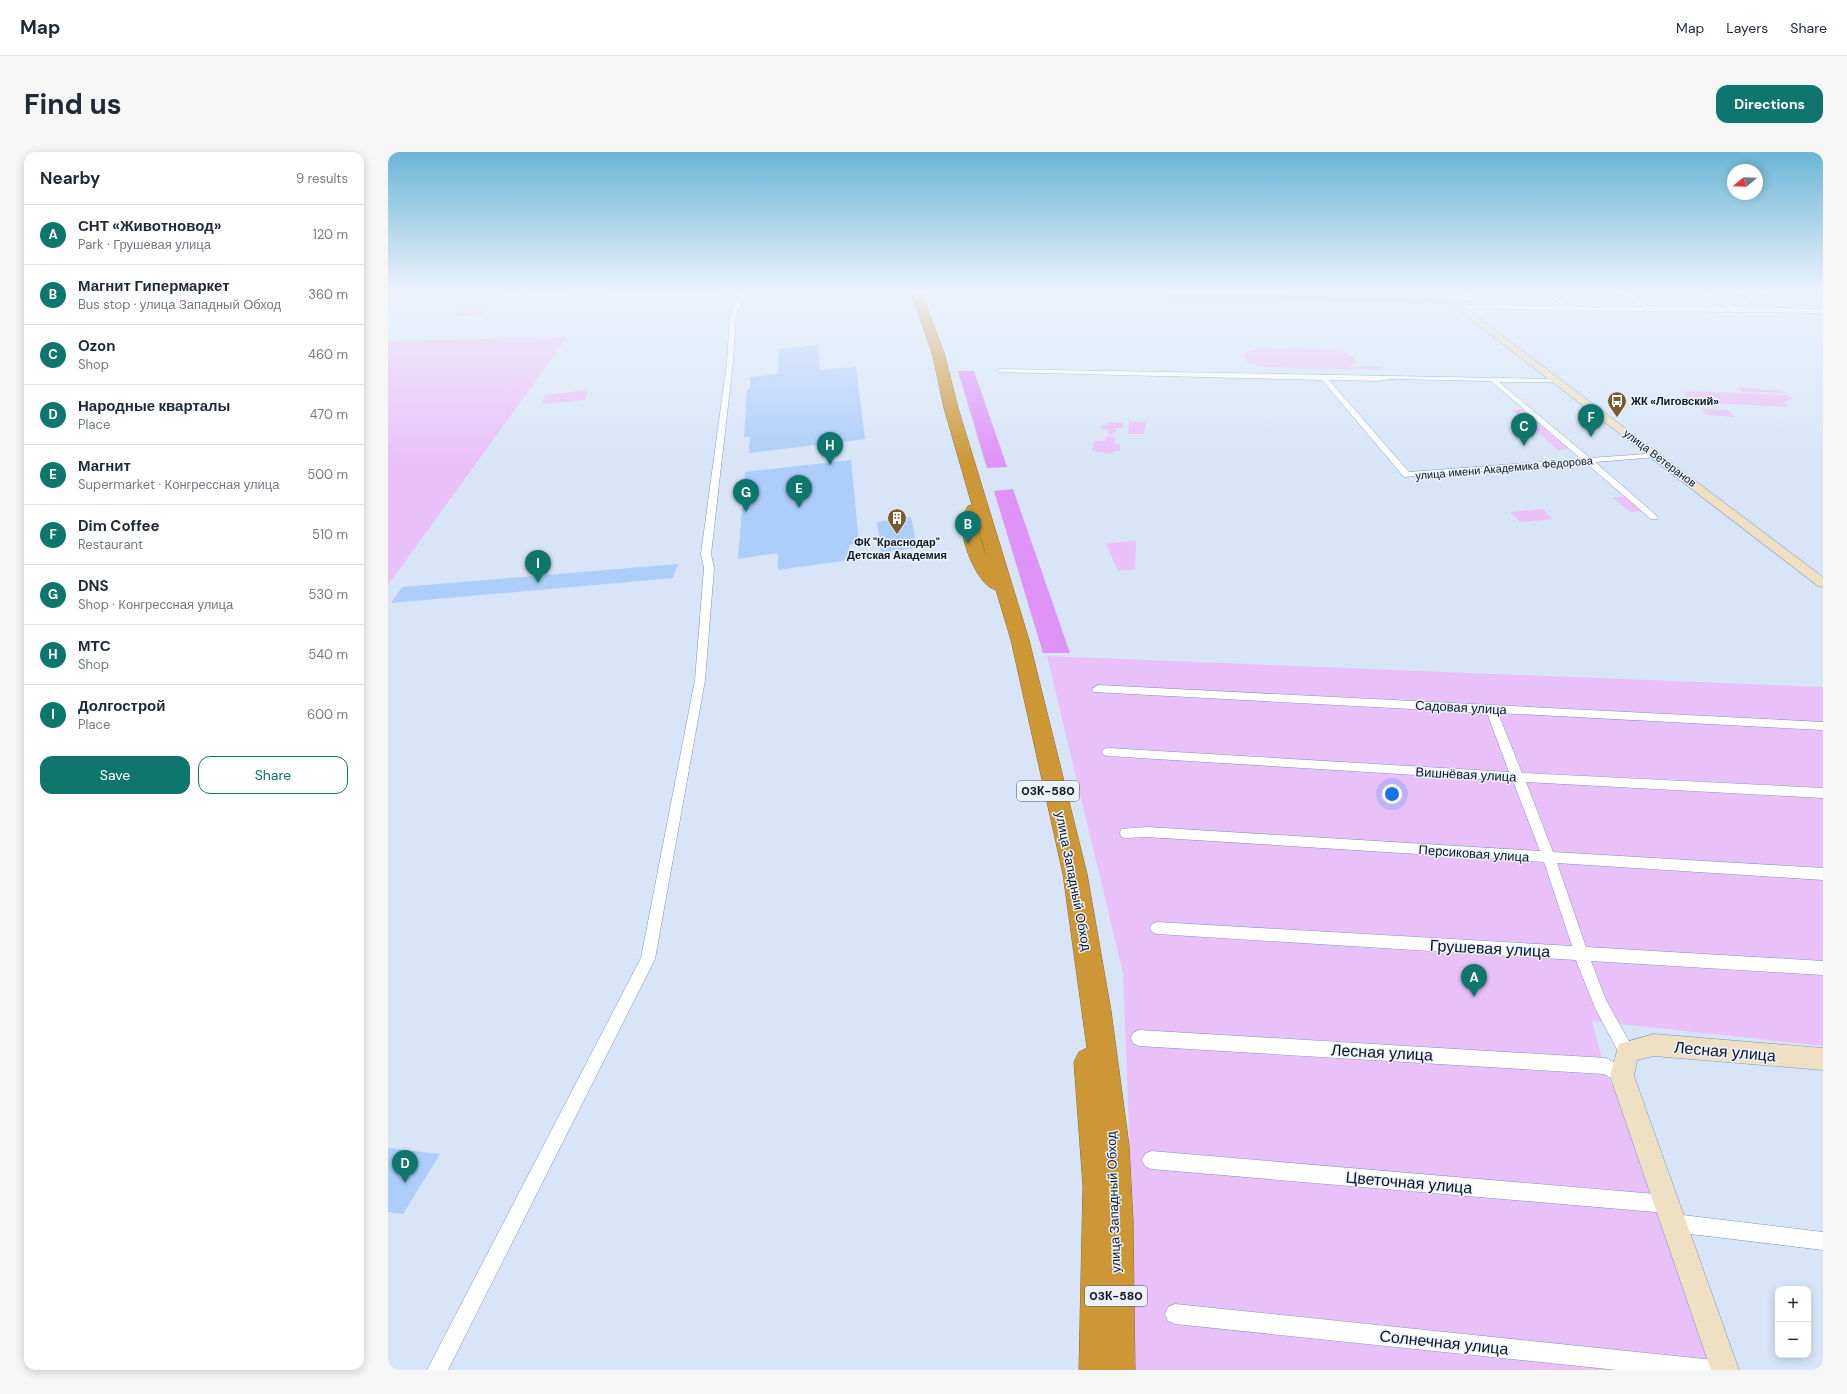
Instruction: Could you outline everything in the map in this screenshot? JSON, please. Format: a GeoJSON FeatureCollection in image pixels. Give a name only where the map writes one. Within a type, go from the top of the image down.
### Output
{"type":"FeatureCollection","features":[{"type":"Feature","properties":{"kind":"highway","name":"улица Западный Обход"},"geometry":{"type":"LineString","coordinates":[[927,348],[974,509],[969,522],[973,544],[983,565],[997,584],[1036,736],[1064,868],[1085,1013],[1099,1186],[1098,1370]]}},
{"type":"Feature","properties":{"kind":"highway","name":"улица Западный Обход"},"geometry":{"type":"LineString","coordinates":[[935,348],[947,388],[966,431],[972,462],[968,467],[1020,640],[1075,874],[1097,1011],[1113,1145],[1116,1221],[1116,1370]]}},
{"type":"Feature","properties":{"kind":"street"},"geometry":{"type":"LineString","coordinates":[[437,1370],[648,959],[700,680],[709,568],[706,554],[731,348]]}},
{"type":"Feature","properties":{"kind":"street","name":"улица Ветеранов"},"geometry":{"type":"LineString","coordinates":[[1514,348],[1823,581]]}},
{"type":"Feature","properties":{"kind":"street","name":"улица Ветеранов"},"geometry":{"type":"LineString","coordinates":[[1515,348],[1665,459],[1823,581]]}},
{"type":"Feature","properties":{"kind":"street"},"geometry":{"type":"LineString","coordinates":[[1000,371],[1558,381]]}},
{"type":"Feature","properties":{"kind":"street","name":"улица имени Академика Фёдорова"},"geometry":{"type":"LineString","coordinates":[[1323,377],[1407,475],[1657,455]]}},
{"type":"Feature","properties":{"kind":"street"},"geometry":{"type":"LineString","coordinates":[[1492,379],[1654,517]]}},
{"type":"Feature","properties":{"kind":"street","name":"Садовая улица"},"geometry":{"type":"LineString","coordinates":[[1098,689],[1823,726]]}},
{"type":"Feature","properties":{"kind":"street"},"geometry":{"type":"LineString","coordinates":[[1491,709],[1549,858],[1581,953],[1600,1003],[1627,1052],[1622,1076],[1725,1370]]}},
{"type":"Feature","properties":{"kind":"street","name":"Вишнёвая улица"},"geometry":{"type":"LineString","coordinates":[[1108,752],[1517,777],[1823,793]]}},
{"type":"Feature","properties":{"kind":"street","name":"Персиковая улица"},"geometry":{"type":"LineString","coordinates":[[1126,833],[1147,832],[1823,874]]}},
{"type":"Feature","properties":{"kind":"street","name":"Грушевая улица"},"geometry":{"type":"LineString","coordinates":[[1157,928],[1823,968]]}},
{"type":"Feature","properties":{"kind":"street","name":"Лесная улица"},"geometry":{"type":"LineString","coordinates":[[1139,1038],[1606,1066],[1622,1076]]}},
{"type":"Feature","properties":{"kind":"street","name":"Лесная улица"},"geometry":{"type":"LineString","coordinates":[[1627,1052],[1654,1045],[1823,1059]]}},
{"type":"Feature","properties":{"kind":"street","name":"Цветочная улица"},"geometry":{"type":"LineString","coordinates":[[1151,1160],[1671,1214],[1823,1241]]}},
{"type":"Feature","properties":{"kind":"street","name":"Солнечная улица"},"geometry":{"type":"LineString","coordinates":[[1175,1314],[1714,1370]]}},
{"type":"Feature","properties":{"kind":"shaded area"},"geometry":{"type":"Polygon","coordinates":[[[388,348],[560,348],[388,585],[388,348]]]}},
{"type":"Feature","properties":{"kind":"shaded area"},"geometry":{"type":"Polygon","coordinates":[[[1258,348],[1336,350],[1348,354],[1355,359],[1355,362],[1349,367],[1382,367],[1383,370],[1262,367],[1248,362],[1244,357],[1246,352],[1258,348]]]}},
{"type":"Feature","properties":{"kind":"shaded area"},"geometry":{"type":"Polygon","coordinates":[[[958,371],[974,371],[1007,467],[987,468],[958,371]]]}},
{"type":"Feature","properties":{"kind":"shaded area"},"geometry":{"type":"Polygon","coordinates":[[[1738,387],[1775,390],[1786,393],[1742,392],[1738,387]]]}},
{"type":"Feature","properties":{"kind":"shaded area"},"geometry":{"type":"Polygon","coordinates":[[[588,390],[585,400],[541,404],[546,395],[588,390]]]}},
{"type":"Feature","properties":{"kind":"shaded area"},"geometry":{"type":"Polygon","coordinates":[[[1684,391],[1789,395],[1792,399],[1784,402],[1789,407],[1708,403],[1687,397],[1684,391]]]}},
{"type":"Feature","properties":{"kind":"shaded area"},"geometry":{"type":"Polygon","coordinates":[[[1522,409],[1568,449],[1558,450],[1512,410],[1522,409]]]}},
{"type":"Feature","properties":{"kind":"shaded area"},"geometry":{"type":"Polygon","coordinates":[[[1700,409],[1728,410],[1735,417],[1707,415],[1700,409]]]}},
{"type":"Feature","properties":{"kind":"shaded area"},"geometry":{"type":"Polygon","coordinates":[[[1129,421],[1146,422],[1144,434],[1128,434],[1129,421]]]}},
{"type":"Feature","properties":{"kind":"shaded area"},"geometry":{"type":"Polygon","coordinates":[[[1109,422],[1123,423],[1123,428],[1116,428],[1115,434],[1108,434],[1108,429],[1101,429],[1101,425],[1108,425],[1109,422]]]}},
{"type":"Feature","properties":{"kind":"shaded area"},"geometry":{"type":"Polygon","coordinates":[[[1106,437],[1115,437],[1114,444],[1120,444],[1120,451],[1113,451],[1113,454],[1092,451],[1094,441],[1105,441],[1106,437]]]}},
{"type":"Feature","properties":{"kind":"shaded area"},"geometry":{"type":"Polygon","coordinates":[[[1013,489],[1070,653],[1043,653],[994,491],[1013,489]]]}},
{"type":"Feature","properties":{"kind":"shaded area"},"geometry":{"type":"Polygon","coordinates":[[[1626,496],[1643,511],[1630,512],[1613,498],[1626,496]]]}},
{"type":"Feature","properties":{"kind":"shaded area"},"geometry":{"type":"Polygon","coordinates":[[[1543,509],[1553,519],[1520,522],[1510,512],[1543,509]]]}},
{"type":"Feature","properties":{"kind":"shaded area"},"geometry":{"type":"Polygon","coordinates":[[[1136,540],[1135,569],[1118,571],[1106,544],[1136,540]]]}},
{"type":"Feature","properties":{"kind":"shaded area"},"geometry":{"type":"Polygon","coordinates":[[[1047,656],[1823,687],[1823,1046],[1592,1021],[1605,1070],[1667,1204],[1725,1370],[1135,1370],[1132,1206],[1123,973],[1047,656]]]}},
{"type":"Feature","properties":{"kind":"building"},"geometry":{"type":"Polygon","coordinates":[[[818,348],[820,370],[856,367],[865,439],[749,453],[750,437],[744,437],[747,390],[750,389],[750,377],[778,374],[779,349],[818,348]]]}},
{"type":"Feature","properties":{"kind":"building"},"geometry":{"type":"Polygon","coordinates":[[[851,460],[859,543],[849,545],[850,560],[778,570],[778,553],[738,559],[745,472],[851,460]]]}},
{"type":"Feature","properties":{"kind":"building","name":"ФК \"Краснодар\" Детская Академия"},"geometry":{"type":"Polygon","coordinates":[[[911,517],[917,548],[881,552],[877,522],[911,517]]]}},
{"type":"Feature","properties":{"kind":"building"},"geometry":{"type":"Polygon","coordinates":[[[678,564],[673,578],[391,603],[402,587],[678,564]]]}},
{"type":"Feature","properties":{"kind":"building"},"geometry":{"type":"Polygon","coordinates":[[[388,1148],[440,1154],[403,1214],[388,1212],[388,1148]]]}},
{"type":"Feature","properties":{"kind":"place","name":"ЖК «Лиговский»"},"geometry":{"type":"Point","coordinates":[1617,418]}},
{"type":"Feature","properties":{"kind":"place","name":"Dim Coffee"},"geometry":{"type":"Point","coordinates":[1591,437]}},
{"type":"Feature","properties":{"kind":"place","name":"Ozon"},"geometry":{"type":"Point","coordinates":[1524,446]}},
{"type":"Feature","properties":{"kind":"place","name":"МТС"},"geometry":{"type":"Point","coordinates":[830,465]}},
{"type":"Feature","properties":{"kind":"place","name":"Магнит"},"geometry":{"type":"Point","coordinates":[799,508]}},
{"type":"Feature","properties":{"kind":"place","name":"DNS"},"geometry":{"type":"Point","coordinates":[746,512]}},
{"type":"Feature","properties":{"kind":"place","name":"ФК \"Краснодар\" Детская Академия"},"geometry":{"type":"Point","coordinates":[897,535]}},
{"type":"Feature","properties":{"kind":"place","name":"Магнит Гипермаркет"},"geometry":{"type":"Point","coordinates":[968,544]}},
{"type":"Feature","properties":{"kind":"place","name":"Долгострой"},"geometry":{"type":"Point","coordinates":[538,583]}},
{"type":"Feature","properties":{"kind":"place","name":"СНТ «Животновод»"},"geometry":{"type":"Point","coordinates":[1474,997]}},
{"type":"Feature","properties":{"kind":"place","name":"Народные кварталы"},"geometry":{"type":"Point","coordinates":[405,1183]}}]}
